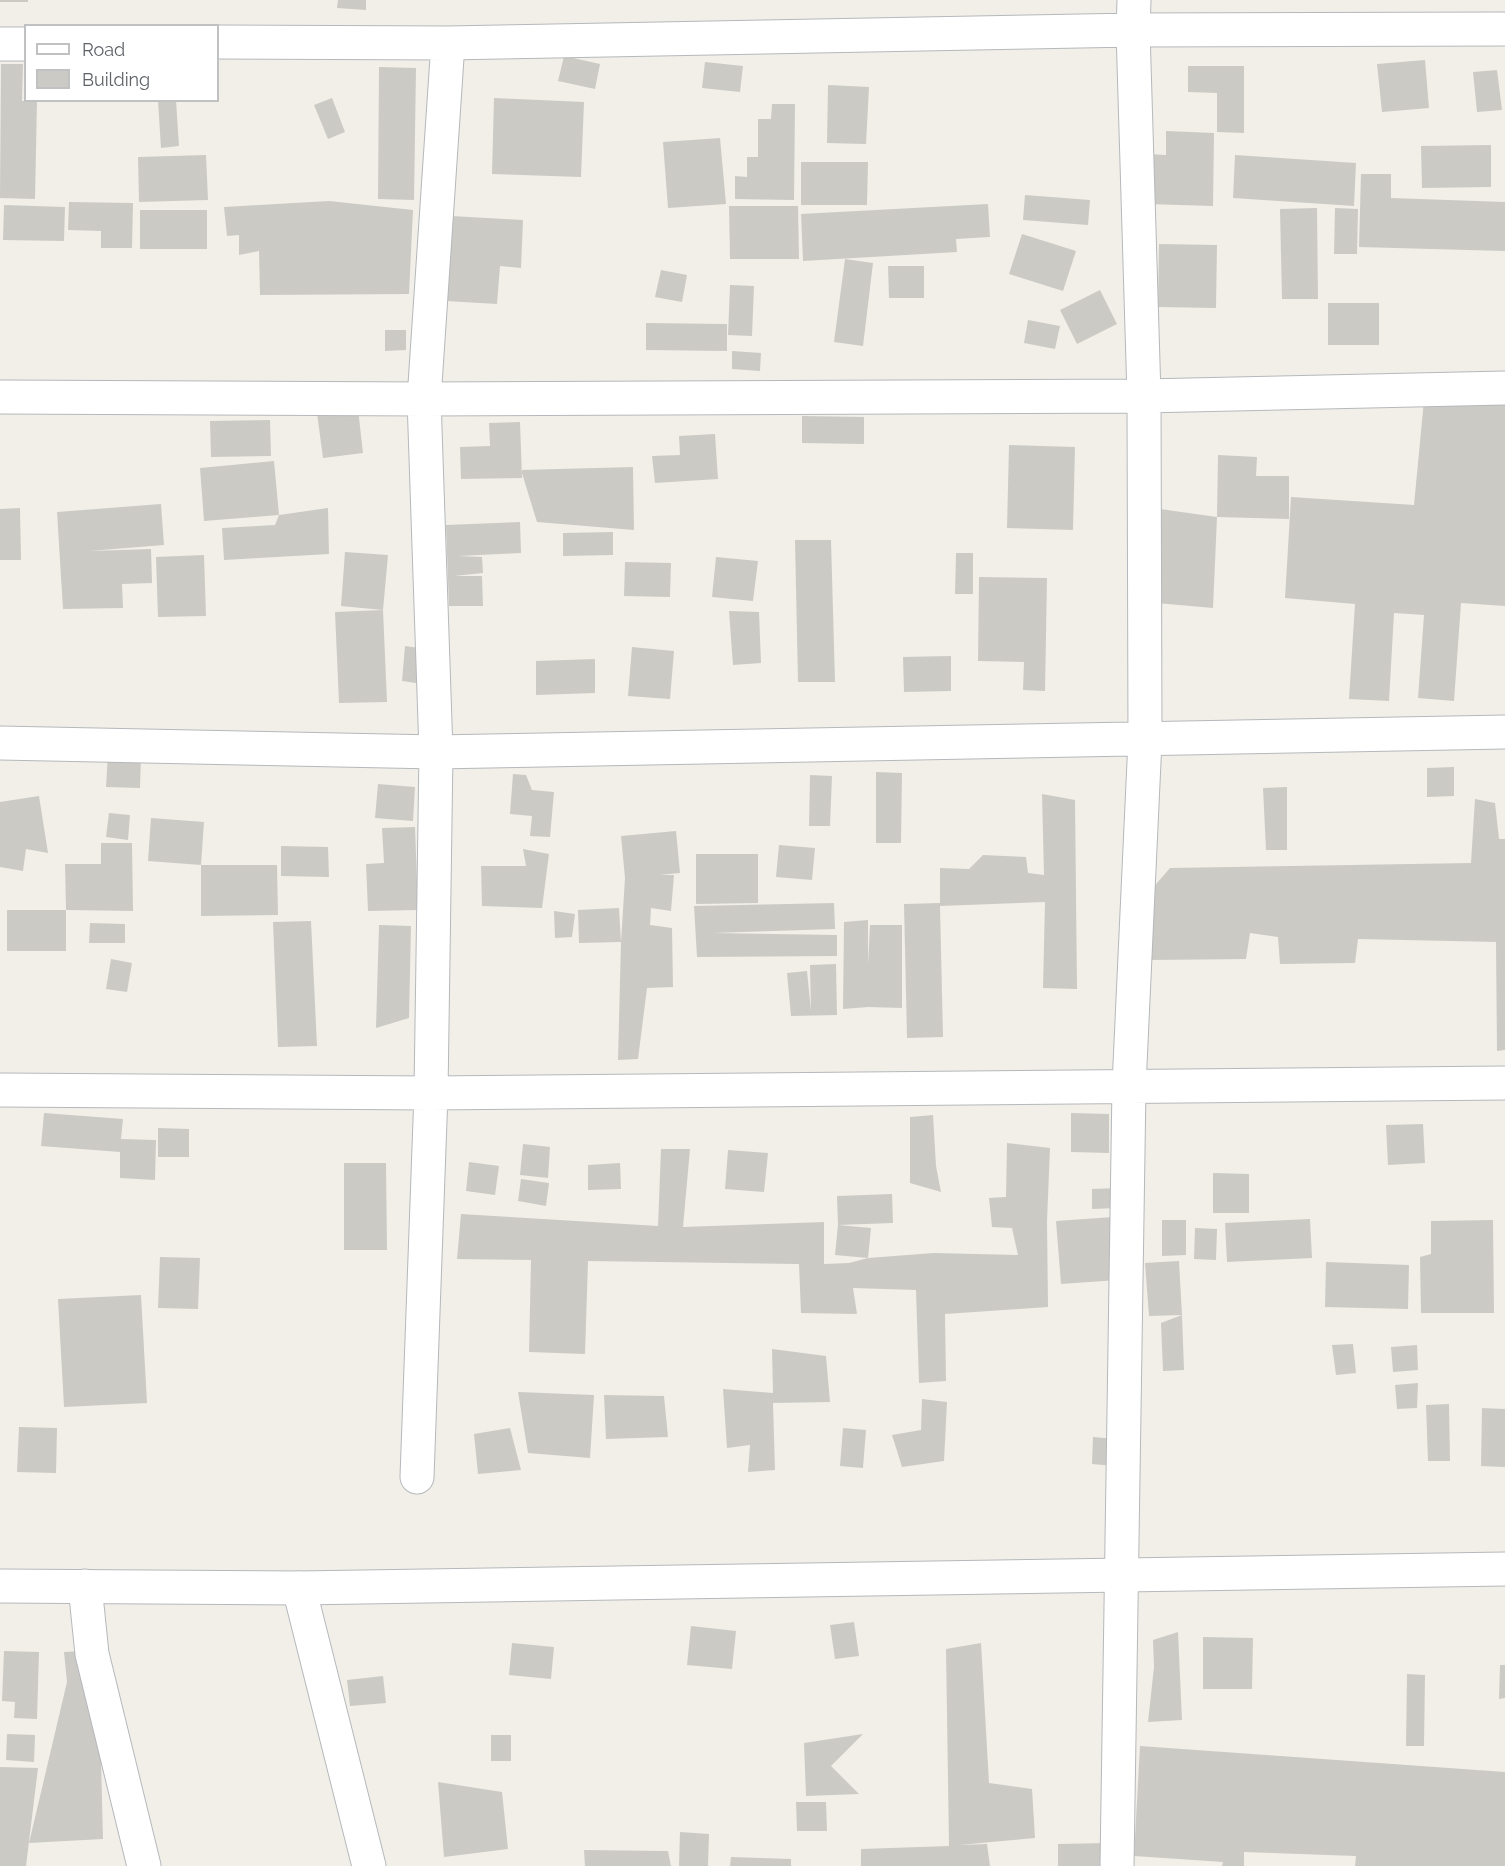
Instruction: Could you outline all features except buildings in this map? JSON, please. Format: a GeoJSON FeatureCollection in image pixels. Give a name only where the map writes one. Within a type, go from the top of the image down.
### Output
{"type":"FeatureCollection","features":[{"type":"Feature","properties":{"kind":"street"},"geometry":{"type":"LineString","coordinates":[[219,42],[447,43],[1133,15],[1505,29]]}},
{"type":"Feature","properties":{"kind":"street"},"geometry":{"type":"LineString","coordinates":[[1117,1866],[1128,1086],[1145,740],[1144,396],[1133,15]]}},
{"type":"Feature","properties":{"kind":"street"},"geometry":{"type":"LineString","coordinates":[[417,1477],[431,1093],[436,752],[424,399],[447,43]]}},
{"type":"Feature","properties":{"kind":"street"},"geometry":{"type":"LineString","coordinates":[[0,44],[24,44]]}},
{"type":"Feature","properties":{"kind":"street"},"geometry":{"type":"LineString","coordinates":[[0,397],[424,399],[1144,396],[1505,388]]}},
{"type":"Feature","properties":{"kind":"street"},"geometry":{"type":"LineString","coordinates":[[0,743],[436,752],[1505,732]]}},
{"type":"Feature","properties":{"kind":"street"},"geometry":{"type":"LineString","coordinates":[[0,1090],[431,1093],[1505,1083]]}},
{"type":"Feature","properties":{"kind":"street"},"geometry":{"type":"LineString","coordinates":[[0,1586],[299,1588],[1505,1569]]}},
{"type":"Feature","properties":{"kind":"street"},"geometry":{"type":"LineString","coordinates":[[85,1586],[92,1654],[144,1866]]}},
{"type":"Feature","properties":{"kind":"street"},"geometry":{"type":"LineString","coordinates":[[299,1588],[369,1866]]}}]}
